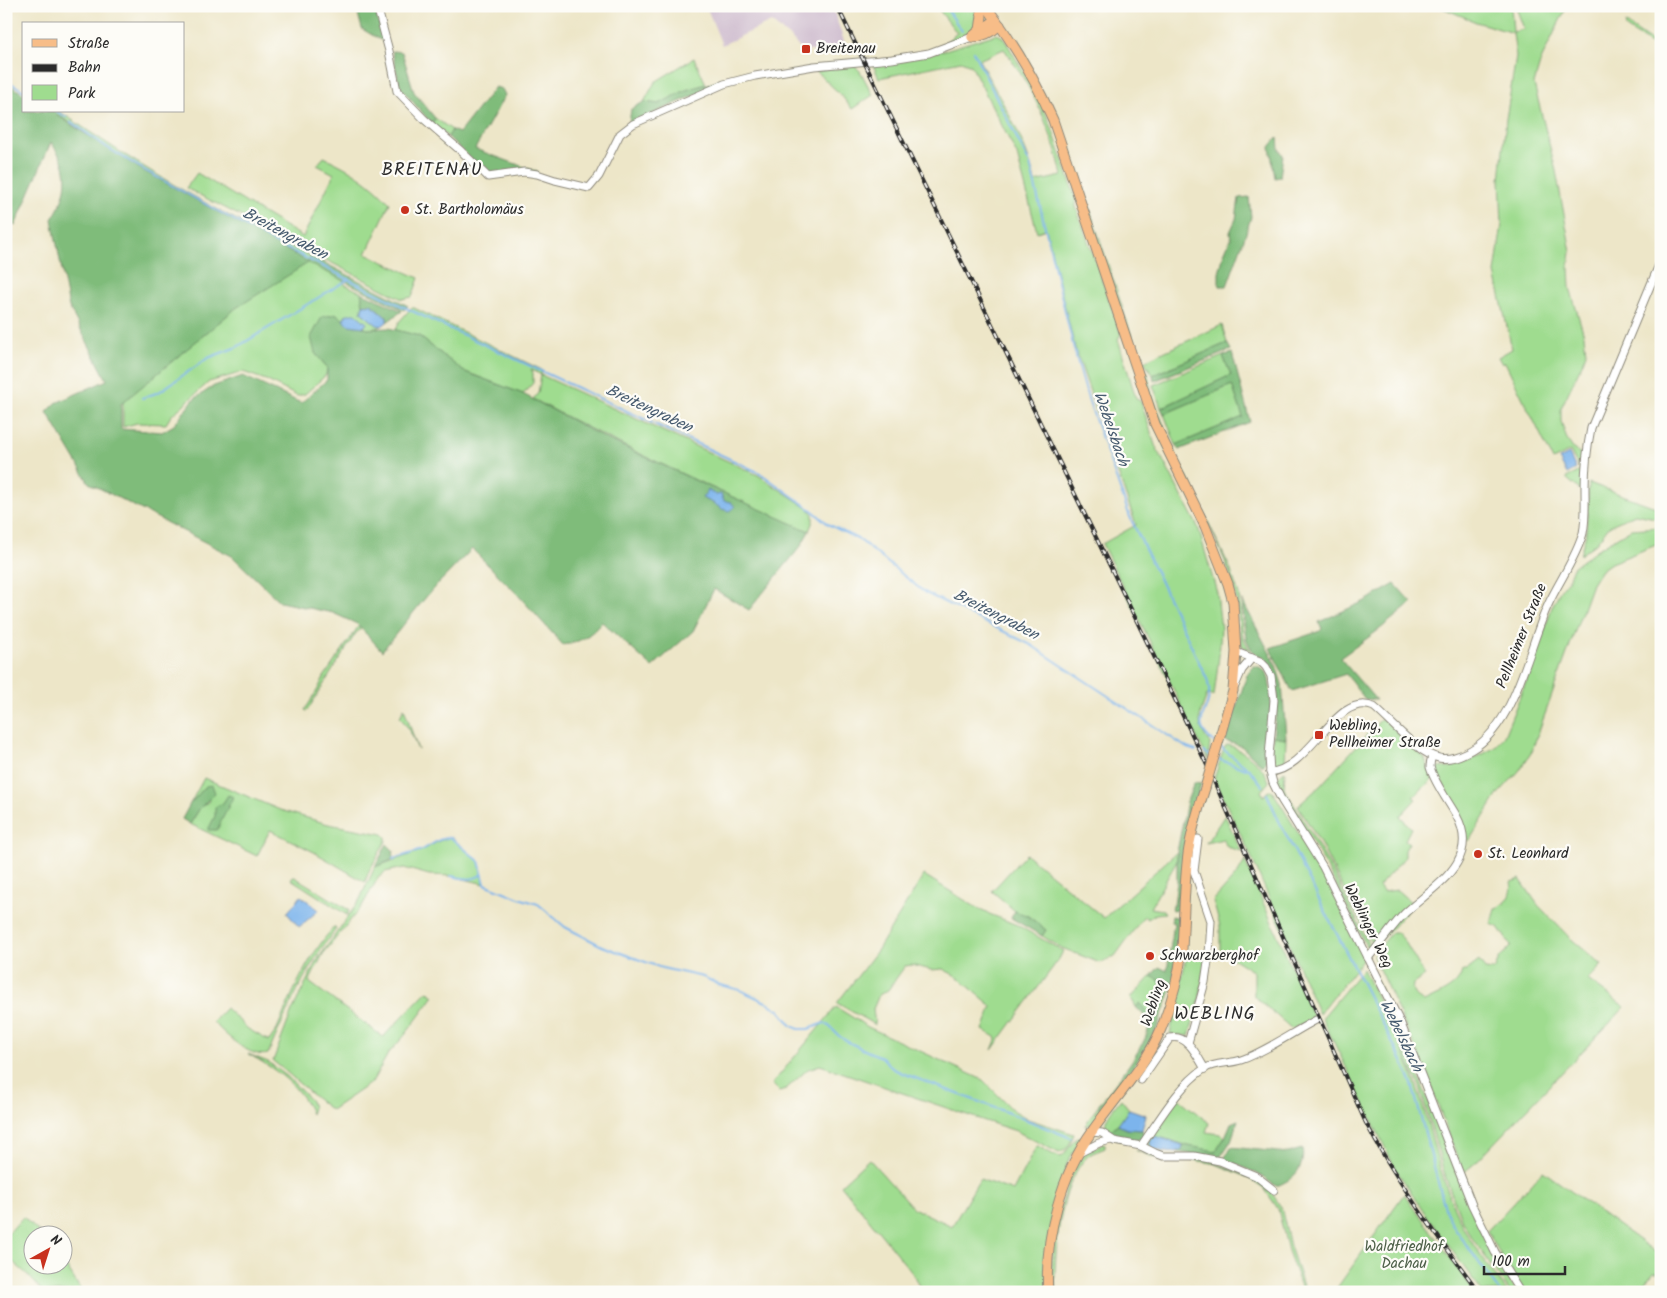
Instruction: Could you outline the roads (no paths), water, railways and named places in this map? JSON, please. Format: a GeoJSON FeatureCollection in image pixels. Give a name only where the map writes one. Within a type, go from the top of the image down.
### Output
{"type":"FeatureCollection","features":[{"type":"Feature","properties":{"kind":"main road"},"geometry":{"type":"LineString","coordinates":[[980,6],[982,16],[980,30]]}},
{"type":"Feature","properties":{"kind":"main road","name":"Webling"},"geometry":{"type":"LineString","coordinates":[[986,6],[1034,80],[1053,120],[1155,424],[1220,561],[1232,602],[1236,652],[1232,691],[1205,788],[1186,873],[1182,951],[1175,988],[1167,1014],[1151,1049],[1132,1078],[1091,1132],[1068,1176],[1057,1210],[1050,1249],[1048,1292]]}},
{"type":"Feature","properties":{"kind":"main road"},"geometry":{"type":"LineString","coordinates":[[972,37],[980,30],[998,23]]}},
{"type":"Feature","properties":{"kind":"main road"},"geometry":{"type":"LineString","coordinates":[[972,37],[990,33],[998,23]]}},
{"type":"Feature","properties":{"kind":"street"},"geometry":{"type":"LineString","coordinates":[[377,6],[397,91],[424,119],[488,177],[524,172],[589,188],[599,176],[620,134],[633,124],[724,84],[755,76],[814,66],[892,59],[929,53],[972,37]]}},
{"type":"Feature","properties":{"kind":"street","name":"Pellheimer Straße"},"geometry":{"type":"LineString","coordinates":[[1432,756],[1449,758],[1478,747],[1490,736],[1515,692],[1547,606],[1579,544],[1584,524],[1587,450],[1591,428],[1661,260]]}},
{"type":"Feature","properties":{"kind":"street"},"geometry":{"type":"LineString","coordinates":[[1232,691],[1242,670],[1252,658],[1236,652]]}},
{"type":"Feature","properties":{"kind":"street","name":"Weblinger Weg"},"geometry":{"type":"LineString","coordinates":[[1252,658],[1260,661],[1266,667],[1274,688],[1269,750],[1270,772],[1277,792],[1323,867],[1368,958],[1415,1058],[1472,1205],[1495,1252],[1520,1292]]}},
{"type":"Feature","properties":{"kind":"street"},"geometry":{"type":"LineString","coordinates":[[1270,772],[1278,772],[1300,757],[1345,711],[1361,704],[1374,707],[1415,744],[1432,756],[1430,766],[1459,821],[1464,841],[1461,857],[1448,875],[1404,915],[1368,958]]}},
{"type":"Feature","properties":{"kind":"street"},"geometry":{"type":"LineString","coordinates":[[1195,836],[1194,871],[1211,921],[1206,982],[1188,1043],[1205,1069]]}},
{"type":"Feature","properties":{"kind":"street"},"geometry":{"type":"LineString","coordinates":[[1141,1146],[1169,1105],[1205,1069],[1218,1064],[1241,1060],[1316,1020]]}},
{"type":"Feature","properties":{"kind":"street","name":"Webling"},"geometry":{"type":"LineString","coordinates":[[1141,1080],[1170,1038],[1176,1038],[1188,1043]]}},
{"type":"Feature","properties":{"kind":"street"},"geometry":{"type":"LineString","coordinates":[[1091,1132],[1102,1133],[1107,1141]]}},
{"type":"Feature","properties":{"kind":"street"},"geometry":{"type":"LineString","coordinates":[[1079,1153],[1098,1143],[1107,1141],[1141,1146],[1163,1156],[1194,1156],[1220,1161],[1256,1176],[1274,1190]]}},
{"type":"Feature","properties":{"kind":"water"},"geometry":{"type":"Polygon","coordinates":[[[371,304],[387,318],[387,322],[382,326],[377,325],[361,312],[363,305],[371,304]]]}},
{"type":"Feature","properties":{"kind":"water"},"geometry":{"type":"Polygon","coordinates":[[[347,314],[356,314],[367,323],[364,327],[349,325],[343,320],[347,314]]]}},
{"type":"Feature","properties":{"kind":"water"},"geometry":{"type":"Polygon","coordinates":[[[1569,454],[1576,469],[1567,474],[1559,459],[1569,454]]]}},
{"type":"Feature","properties":{"kind":"water"},"geometry":{"type":"Polygon","coordinates":[[[708,490],[716,495],[721,494],[724,501],[731,502],[735,507],[729,511],[702,498],[708,490]]]}},
{"type":"Feature","properties":{"kind":"water"},"geometry":{"type":"Polygon","coordinates":[[[301,896],[319,910],[299,927],[287,913],[301,896]]]}},
{"type":"Feature","properties":{"kind":"water"},"geometry":{"type":"Polygon","coordinates":[[[1129,1109],[1146,1115],[1142,1130],[1127,1129],[1118,1125],[1129,1109]]]}},
{"type":"Feature","properties":{"kind":"water"},"geometry":{"type":"Polygon","coordinates":[[[1155,1136],[1183,1145],[1182,1149],[1171,1153],[1151,1148],[1150,1141],[1155,1136]]]}},
{"type":"Feature","properties":{"kind":"waterway","name":"Webelsbach"},"geometry":{"type":"LineString","coordinates":[[945,6],[962,31]]}},
{"type":"Feature","properties":{"kind":"waterway","name":"Webelsbach"},"geometry":{"type":"LineString","coordinates":[[973,51],[1030,164],[1074,349],[1089,402],[1130,517],[1207,679],[1209,687],[1208,702],[1201,725],[1207,736],[1214,742]]}},
{"type":"Feature","properties":{"kind":"waterway","name":"Breitengraben"},"geometry":{"type":"LineString","coordinates":[[6,80],[22,90]]}},
{"type":"Feature","properties":{"kind":"waterway","name":"Breitengraben"},"geometry":{"type":"LineString","coordinates":[[58,112],[66,117]]}},
{"type":"Feature","properties":{"kind":"waterway","name":"Breitengraben"},"geometry":{"type":"LineString","coordinates":[[71,122],[108,148],[146,171],[272,241],[410,310],[760,473],[828,524],[861,541],[924,592],[1031,645],[1187,748],[1196,751]]}},
{"type":"Feature","properties":{"kind":"waterway"},"geometry":{"type":"LineString","coordinates":[[142,398],[159,392],[208,358],[237,347],[349,279]]}},
{"type":"Feature","properties":{"kind":"waterway","name":"Breitengraben"},"geometry":{"type":"LineString","coordinates":[[1220,747],[1250,770],[1263,786]]}},
{"type":"Feature","properties":{"kind":"waterway","name":"Breitengraben"},"geometry":{"type":"LineString","coordinates":[[1204,752],[1211,756]]}},
{"type":"Feature","properties":{"kind":"waterway","name":"Breitengraben"},"geometry":{"type":"LineString","coordinates":[[1218,759],[1246,769]]}},
{"type":"Feature","properties":{"kind":"waterway","name":"Webelsbach"},"geometry":{"type":"LineString","coordinates":[[1267,794],[1412,1084],[1446,1212],[1455,1229],[1500,1292]]}},
{"type":"Feature","properties":{"kind":"waterway"},"geometry":{"type":"LineString","coordinates":[[393,859],[422,850],[439,840],[450,837],[479,861],[485,884],[538,904],[565,927],[602,946],[662,968],[703,977],[720,985],[740,990],[779,1010],[792,1026],[799,1029],[808,1029],[824,1023],[848,1042],[882,1057],[892,1068],[902,1073],[1071,1138]]}},
{"type":"Feature","properties":{"kind":"waterway"},"geometry":{"type":"LineString","coordinates":[[451,876],[471,879],[482,874]]}},
{"type":"Feature","properties":{"kind":"railway"},"geometry":{"type":"LineString","coordinates":[[837,6],[1205,761],[1365,1121],[1390,1166],[1433,1230],[1479,1292]]}},
{"type":"Feature","properties":{"kind":"place","name":"Breitenau"},"geometry":{"type":"Point","coordinates":[806,49]}},
{"type":"Feature","properties":{"kind":"place","name":"St. Bartholomäus"},"geometry":{"type":"Point","coordinates":[405,210]}},
{"type":"Feature","properties":{"kind":"place","name":"Webling, Pellheimer Straße"},"geometry":{"type":"Point","coordinates":[1319,735]}},
{"type":"Feature","properties":{"kind":"place","name":"St. Leonhard"},"geometry":{"type":"Point","coordinates":[1478,854]}},
{"type":"Feature","properties":{"kind":"place","name":"Schwarzberghof"},"geometry":{"type":"Point","coordinates":[1150,956]}},
{"type":"Feature","properties":{"kind":"district","name":"BREITENAU"},"geometry":{"type":"Point","coordinates":[432,170]}},
{"type":"Feature","properties":{"kind":"district","name":"WEBLING"},"geometry":{"type":"Point","coordinates":[1215,1014]}},
{"type":"Feature","properties":{"kind":"park label","name":"Waldfriedhof Dachau"},"geometry":{"type":"Point","coordinates":[1404,1256]}}]}
